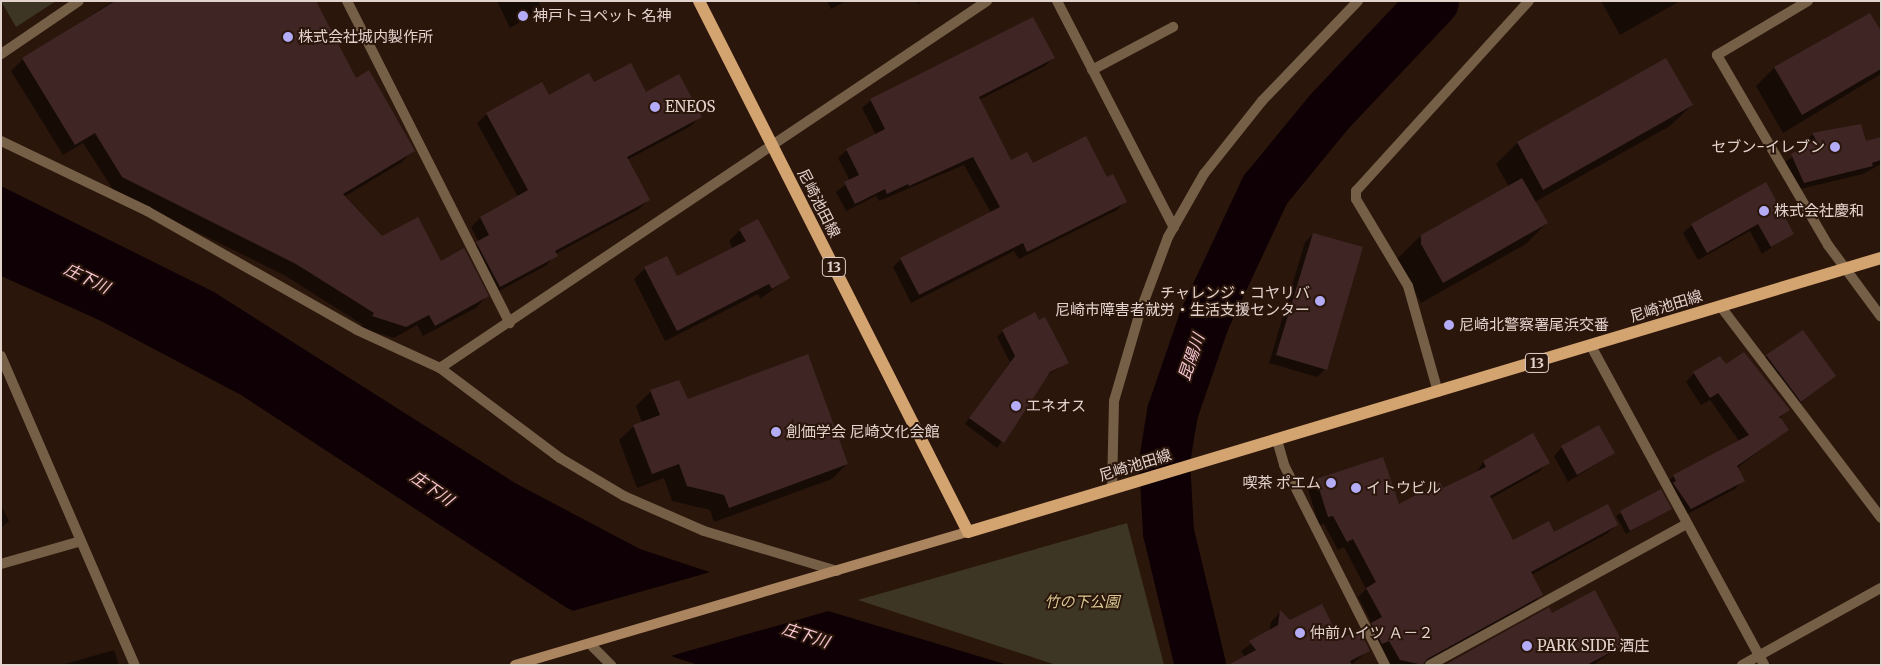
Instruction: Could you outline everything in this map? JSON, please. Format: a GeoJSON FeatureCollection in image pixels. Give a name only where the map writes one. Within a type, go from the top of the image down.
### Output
{"type":"FeatureCollection","features":[{"type":"Feature","properties":{"kind":"main road","name":"尼崎池田線"},"geometry":{"type":"LineString","coordinates":[[699,1],[968,532],[1881,258]]}},
{"type":"Feature","properties":{"kind":"street"},"geometry":{"type":"LineString","coordinates":[[1,54],[79,1]]}},
{"type":"Feature","properties":{"kind":"street"},"geometry":{"type":"LineString","coordinates":[[347,1],[510,323]]}},
{"type":"Feature","properties":{"kind":"street"},"geometry":{"type":"LineString","coordinates":[[440,368],[510,323],[987,1]]}},
{"type":"Feature","properties":{"kind":"street"},"geometry":{"type":"LineString","coordinates":[[1057,1],[1174,228]]}},
{"type":"Feature","properties":{"kind":"street"},"geometry":{"type":"LineString","coordinates":[[1112,489],[1114,401],[1140,312],[1174,228],[1204,174],[1251,116],[1358,1]]}},
{"type":"Feature","properties":{"kind":"street"},"geometry":{"type":"LineString","coordinates":[[1438,392],[1408,286],[1356,199],[1356,191],[1529,1]]}},
{"type":"Feature","properties":{"kind":"street"},"geometry":{"type":"LineString","coordinates":[[1808,1],[1717,55],[1828,245],[1881,317]]}},
{"type":"Feature","properties":{"kind":"street"},"geometry":{"type":"LineString","coordinates":[[1092,70],[1173,27]]}},
{"type":"Feature","properties":{"kind":"street"},"geometry":{"type":"LineString","coordinates":[[1,141],[148,210],[357,330],[440,368],[560,458],[624,496],[704,531],[837,571]]}},
{"type":"Feature","properties":{"kind":"street"},"geometry":{"type":"LineString","coordinates":[[1721,307],[1881,518]]}},
{"type":"Feature","properties":{"kind":"street"},"geometry":{"type":"LineString","coordinates":[[1591,346],[1764,665]]}},
{"type":"Feature","properties":{"kind":"street"},"geometry":{"type":"LineString","coordinates":[[1,356],[136,665]]}},
{"type":"Feature","properties":{"kind":"street"},"geometry":{"type":"LineString","coordinates":[[1277,440],[1284,465],[1385,665]]}},
{"type":"Feature","properties":{"kind":"street"},"geometry":{"type":"LineString","coordinates":[[1430,665],[1686,524]]}},
{"type":"Feature","properties":{"kind":"street"},"geometry":{"type":"LineString","coordinates":[[515,665],[968,532]]}},
{"type":"Feature","properties":{"kind":"street"},"geometry":{"type":"LineString","coordinates":[[1,564],[81,541]]}},
{"type":"Feature","properties":{"kind":"street"},"geometry":{"type":"LineString","coordinates":[[1742,665],[1758,654],[1881,588]]}},
{"type":"Feature","properties":{"kind":"street"},"geometry":{"type":"LineString","coordinates":[[594,642],[611,665]]}},
{"type":"Feature","properties":{"kind":"green space"},"geometry":{"type":"Polygon","coordinates":[[[1,1],[56,1],[16,27],[1,1]]]}},
{"type":"Feature","properties":{"kind":"green space","name":"竹の下公園"},"geometry":{"type":"Polygon","coordinates":[[[1127,523],[1164,665],[1056,665],[858,600],[1127,523]]]}},
{"type":"Feature","properties":{"kind":"water","name":"庄下川"},"geometry":{"type":"Polygon","coordinates":[[[1,186],[214,292],[515,483],[640,549],[828,611],[1008,665],[699,665],[676,658],[567,608],[241,395],[99,320],[1,276],[1,186]]]}},
{"type":"Feature","properties":{"kind":"pier"},"geometry":{"type":"Polygon","coordinates":[[[714,571],[832,610],[667,657],[569,612],[714,571]]]}},
{"type":"Feature","properties":{"kind":"building"},"geometry":{"type":"Polygon","coordinates":[[[115,1],[316,1],[356,78],[369,70],[415,151],[343,194],[382,236],[418,217],[441,261],[464,248],[489,296],[435,326],[429,315],[406,327],[372,316],[374,313],[296,264],[122,177],[95,133],[75,145],[22,58],[115,1]]]}},
{"type":"Feature","properties":{"kind":"building"},"geometry":{"type":"Polygon","coordinates":[[[1870,13],[1881,31],[1881,69],[1802,115],[1774,67],[1870,13]]]}},
{"type":"Feature","properties":{"kind":"building"},"geometry":{"type":"Polygon","coordinates":[[[1033,17],[1055,58],[979,97],[1011,160],[1027,152],[1033,163],[1086,136],[1107,177],[1113,174],[1127,202],[1027,252],[1023,243],[919,295],[900,258],[1000,207],[973,157],[909,186],[908,184],[887,194],[885,189],[855,204],[844,182],[859,175],[846,149],[885,129],[870,99],[1033,17]]]}},
{"type":"Feature","properties":{"kind":"building"},"geometry":{"type":"Polygon","coordinates":[[[1666,58],[1693,105],[1543,190],[1517,142],[1666,58]]]}},
{"type":"Feature","properties":{"kind":"building"},"geometry":{"type":"Polygon","coordinates":[[[631,63],[646,92],[679,74],[702,117],[627,157],[650,200],[555,251],[558,256],[500,287],[476,242],[489,235],[480,217],[528,190],[486,113],[542,82],[549,95],[589,73],[594,82],[631,63]]]}},
{"type":"Feature","properties":{"kind":"building","name":"セブン-イレブン"},"geometry":{"type":"Polygon","coordinates":[[[1861,124],[1866,141],[1881,137],[1881,160],[1872,163],[1873,166],[1804,183],[1791,154],[1816,140],[1812,133],[1861,124]]]}},
{"type":"Feature","properties":{"kind":"building"},"geometry":{"type":"Polygon","coordinates":[[[1522,178],[1548,223],[1443,283],[1421,244],[1421,235],[1522,178]]]}},
{"type":"Feature","properties":{"kind":"building"},"geometry":{"type":"Polygon","coordinates":[[[1766,182],[1794,234],[1771,247],[1758,224],[1707,253],[1691,224],[1766,182]]]}},
{"type":"Feature","properties":{"kind":"building"},"geometry":{"type":"Polygon","coordinates":[[[758,219],[790,278],[772,289],[769,284],[677,331],[644,267],[667,256],[677,276],[746,241],[739,229],[758,219]]]}},
{"type":"Feature","properties":{"kind":"building","name":"チャレンジ・コヤリバ 尼崎市障害者就労・生活支援センター"},"geometry":{"type":"Polygon","coordinates":[[[1313,233],[1363,247],[1327,370],[1276,355],[1313,233]]]}},
{"type":"Feature","properties":{"kind":"building"},"geometry":{"type":"Polygon","coordinates":[[[1035,312],[1039,320],[1045,317],[1069,363],[1050,372],[1004,443],[969,418],[1015,356],[1002,330],[1035,312]]]}},
{"type":"Feature","properties":{"kind":"building"},"geometry":{"type":"Polygon","coordinates":[[[1803,330],[1836,376],[1801,402],[1766,355],[1803,330]]]}},
{"type":"Feature","properties":{"kind":"building"},"geometry":{"type":"Polygon","coordinates":[[[1744,352],[1790,410],[1778,418],[1781,418],[1789,430],[1737,466],[1745,481],[1691,509],[1673,483],[1676,481],[1673,475],[1749,435],[1718,393],[1710,398],[1693,372],[1720,356],[1726,364],[1744,352]]]}},
{"type":"Feature","properties":{"kind":"building"},"geometry":{"type":"Polygon","coordinates":[[[808,354],[848,464],[729,508],[724,495],[687,486],[679,464],[652,474],[633,425],[660,415],[650,390],[679,380],[688,399],[808,354]]]}},
{"type":"Feature","properties":{"kind":"building"},"geometry":{"type":"Polygon","coordinates":[[[1599,425],[1615,453],[1577,475],[1561,446],[1599,425]]]}},
{"type":"Feature","properties":{"kind":"building"},"geometry":{"type":"Polygon","coordinates":[[[1533,433],[1550,463],[1490,496],[1513,540],[1549,521],[1554,532],[1608,504],[1618,525],[1531,572],[1543,595],[1427,659],[1423,665],[1400,660],[1389,641],[1382,644],[1371,623],[1382,617],[1366,588],[1376,582],[1353,539],[1347,542],[1333,516],[1328,517],[1316,479],[1383,457],[1399,504],[1440,482],[1443,488],[1486,467],[1483,461],[1533,433]]]}},
{"type":"Feature","properties":{"kind":"building"},"geometry":{"type":"Polygon","coordinates":[[[1661,489],[1672,509],[1630,531],[1620,511],[1661,489]]]}},
{"type":"Feature","properties":{"kind":"building"},"geometry":{"type":"Polygon","coordinates":[[[1595,590],[1624,645],[1587,665],[1445,665],[1549,607],[1552,613],[1595,590]]]}},
{"type":"Feature","properties":{"kind":"building","name":"仲前ハイツ Ａ－２"},"geometry":{"type":"Polygon","coordinates":[[[1322,604],[1340,640],[1359,629],[1370,651],[1350,661],[1352,665],[1228,665],[1256,650],[1249,641],[1278,625],[1280,610],[1290,620],[1322,604]]]}},
{"type":"Feature","properties":{"kind":"waterway","name":"昆陽川"},"geometry":{"type":"LineString","coordinates":[[1200,665],[1168,532],[1164,461],[1172,412],[1204,319],[1265,189],[1330,110],[1433,1]]}},
{"type":"Feature","properties":{"kind":"place","name":"神戸トヨペット 名神"},"geometry":{"type":"Point","coordinates":[523,16]}},
{"type":"Feature","properties":{"kind":"place","name":"株式会社城内製作所"},"geometry":{"type":"Point","coordinates":[288,37]}},
{"type":"Feature","properties":{"kind":"place","name":"ENEOS"},"geometry":{"type":"Point","coordinates":[655,107]}},
{"type":"Feature","properties":{"kind":"place","name":"セブン-イレブン"},"geometry":{"type":"Point","coordinates":[1835,147]}},
{"type":"Feature","properties":{"kind":"place","name":"株式会社慶和"},"geometry":{"type":"Point","coordinates":[1764,211]}},
{"type":"Feature","properties":{"kind":"place","name":"チャレンジ・コヤリバ 尼崎市障害者就労・生活支援センター"},"geometry":{"type":"Point","coordinates":[1320,301]}},
{"type":"Feature","properties":{"kind":"place","name":"尼崎北警察署尾浜交番"},"geometry":{"type":"Point","coordinates":[1449,325]}},
{"type":"Feature","properties":{"kind":"place","name":"エネオス"},"geometry":{"type":"Point","coordinates":[1016,406]}},
{"type":"Feature","properties":{"kind":"place","name":"創価学会 尼崎文化会館"},"geometry":{"type":"Point","coordinates":[776,432]}},
{"type":"Feature","properties":{"kind":"place","name":"喫茶 ポエム"},"geometry":{"type":"Point","coordinates":[1331,483]}},
{"type":"Feature","properties":{"kind":"place","name":"イトウビル"},"geometry":{"type":"Point","coordinates":[1356,488]}},
{"type":"Feature","properties":{"kind":"place","name":"仲前ハイツ Ａ－２"},"geometry":{"type":"Point","coordinates":[1300,633]}},
{"type":"Feature","properties":{"kind":"place","name":"PARK SIDE 酒庄"},"geometry":{"type":"Point","coordinates":[1527,646]}}]}
